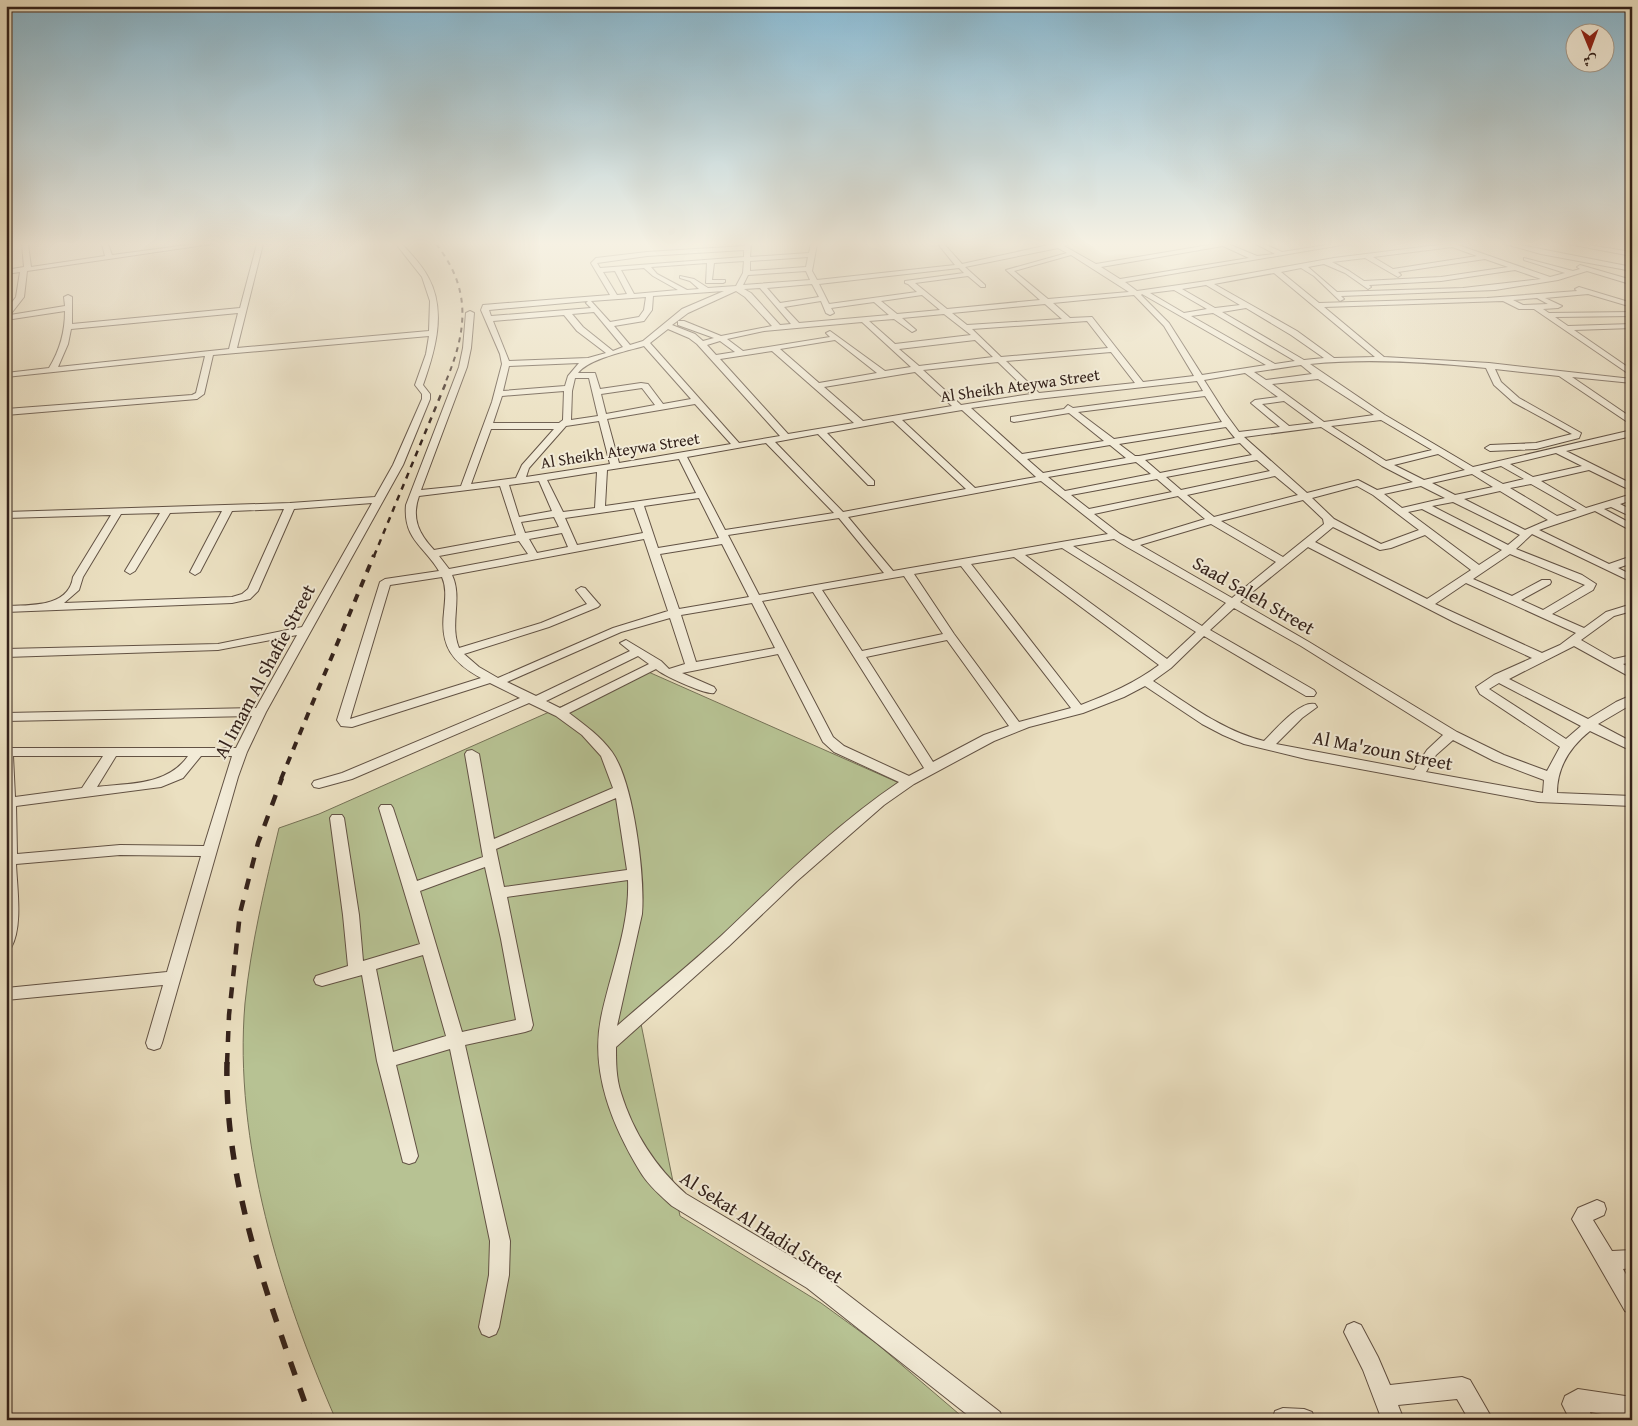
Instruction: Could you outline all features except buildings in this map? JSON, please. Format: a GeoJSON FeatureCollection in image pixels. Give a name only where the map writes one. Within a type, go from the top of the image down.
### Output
{"type":"FeatureCollection","features":[{"type":"Feature","properties":{"kind":"street"},"geometry":{"type":"LineString","coordinates":[[6,316],[49,311]]}},
{"type":"Feature","properties":{"kind":"street"},"geometry":{"type":"LineString","coordinates":[[52,370],[65,346],[69,311]]}},
{"type":"Feature","properties":{"kind":"street"},"geometry":{"type":"LineString","coordinates":[[68,327],[237,311]]}},
{"type":"Feature","properties":{"kind":"street"},"geometry":{"type":"LineString","coordinates":[[232,351],[243,311]]}},
{"type":"Feature","properties":{"kind":"street"},"geometry":{"type":"LineString","coordinates":[[6,375],[210,353],[433,333],[434,311]]}},
{"type":"Feature","properties":{"kind":"street"},"geometry":{"type":"LineString","coordinates":[[465,488],[498,394],[506,364],[504,354],[485,311]]}},
{"type":"Feature","properties":{"kind":"street"},"geometry":{"type":"LineString","coordinates":[[488,319],[587,311]]}},
{"type":"Feature","properties":{"kind":"street"},"geometry":{"type":"LineString","coordinates":[[595,311],[630,350]]}},
{"type":"Feature","properties":{"kind":"street"},"geometry":{"type":"LineString","coordinates":[[607,325],[641,320],[648,311]]}},
{"type":"Feature","properties":{"kind":"street"},"geometry":{"type":"LineString","coordinates":[[506,364],[590,360],[630,350],[646,343],[687,311]]}},
{"type":"Feature","properties":{"kind":"street"},"geometry":{"type":"LineString","coordinates":[[763,311],[778,327]]}},
{"type":"Feature","properties":{"kind":"street"},"geometry":{"type":"LineString","coordinates":[[783,311],[797,326]]}},
{"type":"Feature","properties":{"kind":"street"},"geometry":{"type":"LineString","coordinates":[[829,311],[835,322]]}},
{"type":"Feature","properties":{"kind":"street"},"geometry":{"type":"LineString","coordinates":[[889,311],[912,330]]}},
{"type":"Feature","properties":{"kind":"street"},"geometry":{"type":"LineString","coordinates":[[702,344],[750,331],[778,327],[959,311]]}},
{"type":"Feature","properties":{"kind":"street"},"geometry":{"type":"LineString","coordinates":[[1057,311],[1067,319]]}},
{"type":"Feature","properties":{"kind":"street"},"geometry":{"type":"LineString","coordinates":[[1154,311],[1179,342],[1198,379],[1228,424],[1258,457],[1330,521],[1380,547],[1426,531]]}},
{"type":"Feature","properties":{"kind":"street"},"geometry":{"type":"LineString","coordinates":[[1176,311],[1273,366]]}},
{"type":"Feature","properties":{"kind":"street"},"geometry":{"type":"LineString","coordinates":[[1161,319],[1212,311]]}},
{"type":"Feature","properties":{"kind":"street"},"geometry":{"type":"LineString","coordinates":[[1216,311],[1302,362],[1319,376],[1382,417],[1556,520]]}},
{"type":"Feature","properties":{"kind":"street"},"geometry":{"type":"LineString","coordinates":[[1255,311],[1302,338],[1332,360]]}},
{"type":"Feature","properties":{"kind":"street"},"geometry":{"type":"LineString","coordinates":[[1325,311],[1382,359]]}},
{"type":"Feature","properties":{"kind":"street"},"geometry":{"type":"LineString","coordinates":[[1542,311],[1632,374]]}},
{"type":"Feature","properties":{"kind":"street"},"geometry":{"type":"LineString","coordinates":[[566,312],[575,324],[612,354]]}},
{"type":"Feature","properties":{"kind":"street"},"geometry":{"type":"LineString","coordinates":[[946,312],[977,337],[1037,396]]}},
{"type":"Feature","properties":{"kind":"street"},"geometry":{"type":"LineString","coordinates":[[1195,321],[1258,312]]}},
{"type":"Feature","properties":{"kind":"street"},"geometry":{"type":"LineString","coordinates":[[470,313],[463,367],[409,514],[409,522],[417,539],[432,554],[446,573],[452,597],[448,630],[449,640],[456,654],[545,626],[592,606],[594,603],[581,590]]}},
{"type":"Feature","properties":{"kind":"street"},"geometry":{"type":"LineString","coordinates":[[1549,315],[1632,314]]}},
{"type":"Feature","properties":{"kind":"street"},"geometry":{"type":"LineString","coordinates":[[964,327],[1019,319],[1090,320],[1141,385]]}},
{"type":"Feature","properties":{"kind":"street","name":"Saad Saleh Street"},"geometry":{"type":"LineString","coordinates":[[864,320],[915,369],[962,407],[1041,477],[1116,536],[1305,644],[1452,735],[1499,758],[1551,778]]}},
{"type":"Feature","properties":{"kind":"street"},"geometry":{"type":"LineString","coordinates":[[670,323],[721,338],[741,353]]}},
{"type":"Feature","properties":{"kind":"street"},"geometry":{"type":"LineString","coordinates":[[670,323],[702,344],[787,438]]}},
{"type":"Feature","properties":{"kind":"street"},"geometry":{"type":"LineString","coordinates":[[820,324],[835,338],[882,373]]}},
{"type":"Feature","properties":{"kind":"street"},"geometry":{"type":"LineString","coordinates":[[1567,328],[1632,326]]}},
{"type":"Feature","properties":{"kind":"street","name":"Al Imam Al Shafie Street"},"geometry":{"type":"LineString","coordinates":[[154,1044],[230,777],[260,712],[398,465],[426,399],[426,394],[419,385],[429,359],[433,333]]}},
{"type":"Feature","properties":{"kind":"street"},"geometry":{"type":"LineString","coordinates":[[893,347],[977,337]]}},
{"type":"Feature","properties":{"kind":"street"},"geometry":{"type":"LineString","coordinates":[[714,358],[835,338]]}},
{"type":"Feature","properties":{"kind":"street"},"geometry":{"type":"LineString","coordinates":[[646,343],[695,401],[737,446]]}},
{"type":"Feature","properties":{"kind":"street"},"geometry":{"type":"LineString","coordinates":[[774,348],[862,425]]}},
{"type":"Feature","properties":{"kind":"street"},"geometry":{"type":"LineString","coordinates":[[819,386],[882,373],[1000,359],[1112,350]]}},
{"type":"Feature","properties":{"kind":"street"},"geometry":{"type":"LineString","coordinates":[[6,412],[194,397],[200,394],[210,353]]}},
{"type":"Feature","properties":{"kind":"street","name":"Al Sheikh Ateywa Street"},"geometry":{"type":"LineString","coordinates":[[415,494],[504,484],[615,467],[962,407],[1037,396],[1198,379],[1302,362],[1382,359],[1489,366],[1632,381]]}},
{"type":"Feature","properties":{"kind":"street"},"geometry":{"type":"LineString","coordinates":[[520,481],[525,467],[564,425],[568,414],[566,403],[572,376],[579,366],[590,360]]}},
{"type":"Feature","properties":{"kind":"street"},"geometry":{"type":"LineString","coordinates":[[1489,366],[1496,383],[1516,400],[1577,433],[1576,436],[1550,443],[1490,448]]}},
{"type":"Feature","properties":{"kind":"street"},"geometry":{"type":"LineString","coordinates":[[1246,370],[1323,425],[1385,464],[1528,532],[1632,578]]}},
{"type":"Feature","properties":{"kind":"street"},"geometry":{"type":"LineString","coordinates":[[1560,373],[1632,422]]}},
{"type":"Feature","properties":{"kind":"street"},"geometry":{"type":"LineString","coordinates":[[572,376],[592,375],[615,467]]}},
{"type":"Feature","properties":{"kind":"street"},"geometry":{"type":"LineString","coordinates":[[1264,383],[1319,376]]}},
{"type":"Feature","properties":{"kind":"street"},"geometry":{"type":"LineString","coordinates":[[1613,379],[1632,390]]}},
{"type":"Feature","properties":{"kind":"street"},"geometry":{"type":"LineString","coordinates":[[596,392],[643,386],[661,407]]}},
{"type":"Feature","properties":{"kind":"street"},"geometry":{"type":"LineString","coordinates":[[498,394],[568,388]]}},
{"type":"Feature","properties":{"kind":"street"},"geometry":{"type":"LineString","coordinates":[[1014,419],[1207,393]]}},
{"type":"Feature","properties":{"kind":"street"},"geometry":{"type":"LineString","coordinates":[[1050,395],[1158,475],[1212,520],[1283,562]]}},
{"type":"Feature","properties":{"kind":"street"},"geometry":{"type":"LineString","coordinates":[[1286,398],[1255,403],[1288,429]]}},
{"type":"Feature","properties":{"kind":"street"},"geometry":{"type":"LineString","coordinates":[[487,426],[564,425],[695,401]]}},
{"type":"Feature","properties":{"kind":"street"},"geometry":{"type":"LineString","coordinates":[[654,552],[724,536],[973,491],[1288,429],[1382,417]]}},
{"type":"Feature","properties":{"kind":"street"},"geometry":{"type":"LineString","coordinates":[[896,419],[973,491]]}},
{"type":"Feature","properties":{"kind":"street"},"geometry":{"type":"LineString","coordinates":[[1020,458],[1228,424]]}},
{"type":"Feature","properties":{"kind":"street"},"geometry":{"type":"LineString","coordinates":[[821,432],[871,483]]}},
{"type":"Feature","properties":{"kind":"street"},"geometry":{"type":"LineString","coordinates":[[1376,493],[1632,433]]}},
{"type":"Feature","properties":{"kind":"street"},"geometry":{"type":"LineString","coordinates":[[769,441],[841,515],[891,575]]}},
{"type":"Feature","properties":{"kind":"street"},"geometry":{"type":"LineString","coordinates":[[1557,450],[1632,488]]}},
{"type":"Feature","properties":{"kind":"street"},"geometry":{"type":"LineString","coordinates":[[1385,464],[1440,451]]}},
{"type":"Feature","properties":{"kind":"street"},"geometry":{"type":"LineString","coordinates":[[682,456],[828,739],[839,749],[909,781]]}},
{"type":"Feature","properties":{"kind":"street"},"geometry":{"type":"LineString","coordinates":[[1062,494],[1258,457]]}},
{"type":"Feature","properties":{"kind":"street"},"geometry":{"type":"LineString","coordinates":[[1502,463],[1590,510],[1632,528]]}},
{"type":"Feature","properties":{"kind":"street"},"geometry":{"type":"LineString","coordinates":[[1400,511],[1590,467]]}},
{"type":"Feature","properties":{"kind":"street"},"geometry":{"type":"LineString","coordinates":[[600,509],[602,469]]}},
{"type":"Feature","properties":{"kind":"street"},"geometry":{"type":"LineString","coordinates":[[1085,513],[1276,473]]}},
{"type":"Feature","properties":{"kind":"street"},"geometry":{"type":"LineString","coordinates":[[542,478],[574,549]]}},
{"type":"Feature","properties":{"kind":"street"},"geometry":{"type":"LineString","coordinates":[[1131,545],[1212,520],[1358,483],[1376,493],[1478,570]]}},
{"type":"Feature","properties":{"kind":"street"},"geometry":{"type":"LineString","coordinates":[[504,484],[522,537],[534,556]]}},
{"type":"Feature","properties":{"kind":"street"},"geometry":{"type":"LineString","coordinates":[[516,520],[702,495]]}},
{"type":"Feature","properties":{"kind":"street"},"geometry":{"type":"LineString","coordinates":[[1426,604],[1509,550],[1528,532],[1556,520],[1632,497]]}},
{"type":"Feature","properties":{"kind":"street"},"geometry":{"type":"LineString","coordinates":[[6,515],[290,506],[378,500]]}},
{"type":"Feature","properties":{"kind":"street"},"geometry":{"type":"LineString","coordinates":[[1612,503],[1632,514]]}},
{"type":"Feature","properties":{"kind":"street"},"geometry":{"type":"LineString","coordinates":[[638,504],[692,666]]}},
{"type":"Feature","properties":{"kind":"street"},"geometry":{"type":"LineString","coordinates":[[6,609],[232,600],[246,597],[253,590],[290,506]]}},
{"type":"Feature","properties":{"kind":"street"},"geometry":{"type":"LineString","coordinates":[[1424,506],[1509,550],[1591,584],[1589,588],[1543,614]]}},
{"type":"Feature","properties":{"kind":"street"},"geometry":{"type":"LineString","coordinates":[[195,572],[229,508]]}},
{"type":"Feature","properties":{"kind":"street"},"geometry":{"type":"LineString","coordinates":[[130,571],[166,509]]}},
{"type":"Feature","properties":{"kind":"street"},"geometry":{"type":"LineString","coordinates":[[52,607],[74,590],[78,577],[118,511]]}},
{"type":"Feature","properties":{"kind":"street"},"geometry":{"type":"LineString","coordinates":[[607,1044],[724,942],[792,877],[863,815],[909,781],[970,747],[1016,727],[1079,710],[1120,694],[1145,681],[1167,665],[1232,603],[1309,543],[1325,529],[1330,521]]}},
{"type":"Feature","properties":{"kind":"street"},"geometry":{"type":"LineString","coordinates":[[432,554],[565,530]]}},
{"type":"Feature","properties":{"kind":"street"},"geometry":{"type":"LineString","coordinates":[[648,535],[446,573],[385,582],[344,720],[345,723],[352,723],[495,681],[617,630],[674,613],[1116,536]]}},
{"type":"Feature","properties":{"kind":"street"},"geometry":{"type":"LineString","coordinates":[[1309,543],[1476,629],[1542,658]]}},
{"type":"Feature","properties":{"kind":"street"},"geometry":{"type":"LineString","coordinates":[[1064,545],[1203,631],[1310,693]]}},
{"type":"Feature","properties":{"kind":"street"},"geometry":{"type":"LineString","coordinates":[[1016,553],[1167,665]]}},
{"type":"Feature","properties":{"kind":"street"},"geometry":{"type":"LineString","coordinates":[[1610,567],[1632,559]]}},
{"type":"Feature","properties":{"kind":"street"},"geometry":{"type":"LineString","coordinates":[[964,562],[1079,710]]}},
{"type":"Feature","properties":{"kind":"street"},"geometry":{"type":"LineString","coordinates":[[907,572],[950,636],[1016,727]]}},
{"type":"Feature","properties":{"kind":"street"},"geometry":{"type":"LineString","coordinates":[[1464,579],[1586,633]]}},
{"type":"Feature","properties":{"kind":"street"},"geometry":{"type":"LineString","coordinates":[[1513,600],[1546,582]]}},
{"type":"Feature","properties":{"kind":"street"},"geometry":{"type":"LineString","coordinates":[[815,588],[931,769]]}},
{"type":"Feature","properties":{"kind":"street"},"geometry":{"type":"LineString","coordinates":[[1568,746],[1484,691],[1482,687],[1574,641],[1610,614],[1632,607]]}},
{"type":"Feature","properties":{"kind":"street"},"geometry":{"type":"LineString","coordinates":[[6,653],[218,647],[306,630]]}},
{"type":"Feature","properties":{"kind":"street"},"geometry":{"type":"LineString","coordinates":[[859,655],[950,636]]}},
{"type":"Feature","properties":{"kind":"street"},"geometry":{"type":"LineString","coordinates":[[1574,641],[1632,674]]}},
{"type":"Feature","properties":{"kind":"street"},"geometry":{"type":"LineString","coordinates":[[626,643],[657,664],[665,672],[670,672],[710,690]]}},
{"type":"Feature","properties":{"kind":"street"},"geometry":{"type":"LineString","coordinates":[[670,672],[692,666],[781,650]]}},
{"type":"Feature","properties":{"kind":"street"},"geometry":{"type":"LineString","coordinates":[[320,784],[347,776],[531,700],[638,652]]}},
{"type":"Feature","properties":{"kind":"street","name":"Al Sekat Al Hadid Street"},"geometry":{"type":"LineString","coordinates":[[456,654],[473,668],[495,681],[575,722],[598,743],[614,769],[621,790],[636,874],[634,914],[609,1020],[608,1068],[612,1092],[621,1115],[648,1168],[662,1185],[679,1200],[814,1281],[992,1420]]}},
{"type":"Feature","properties":{"kind":"street"},"geometry":{"type":"LineString","coordinates":[[1613,663],[1632,658]]}},
{"type":"Feature","properties":{"kind":"street"},"geometry":{"type":"LineString","coordinates":[[560,713],[657,664]]}},
{"type":"Feature","properties":{"kind":"street"},"geometry":{"type":"LineString","coordinates":[[1498,678],[1587,726],[1632,747]]}},
{"type":"Feature","properties":{"kind":"street","name":"Al Ma'zoun Street"},"geometry":{"type":"LineString","coordinates":[[1145,681],[1206,721],[1249,741],[1306,755],[1550,798],[1632,801]]}},
{"type":"Feature","properties":{"kind":"street"},"geometry":{"type":"LineString","coordinates":[[1550,798],[1551,778],[1568,746],[1597,718],[1632,699]]}},
{"type":"Feature","properties":{"kind":"street"},"geometry":{"type":"LineString","coordinates":[[1519,714],[1539,700]]}},
{"type":"Feature","properties":{"kind":"street"},"geometry":{"type":"LineString","coordinates":[[1267,745],[1298,715],[1311,707]]}},
{"type":"Feature","properties":{"kind":"street"},"geometry":{"type":"LineString","coordinates":[[6,717],[260,712]]}},
{"type":"Feature","properties":{"kind":"street"},"geometry":{"type":"LineString","coordinates":[[1418,776],[1430,753],[1452,735]]}},
{"type":"Feature","properties":{"kind":"street"},"geometry":{"type":"LineString","coordinates":[[6,944],[10,928],[8,860],[11,850],[6,752],[240,752]]}},
{"type":"Feature","properties":{"kind":"street"},"geometry":{"type":"LineString","coordinates":[[86,793],[112,752]]}},
{"type":"Feature","properties":{"kind":"street"},"geometry":{"type":"LineString","coordinates":[[10,802],[137,788],[172,780],[185,772],[197,752]]}},
{"type":"Feature","properties":{"kind":"street"},"geometry":{"type":"LineString","coordinates":[[386,1061],[456,1040],[525,1026],[472,754]]}},
{"type":"Feature","properties":{"kind":"street"},"geometry":{"type":"LineString","coordinates":[[412,888],[490,854],[621,790]]}},
{"type":"Feature","properties":{"kind":"street"},"geometry":{"type":"LineString","coordinates":[[386,808],[412,888],[456,1040],[488,1180],[500,1241],[498,1275],[489,1327]]}},
{"type":"Feature","properties":{"kind":"street"},"geometry":{"type":"LineString","coordinates":[[337,818],[362,969],[409,1156]]}},
{"type":"Feature","properties":{"kind":"street"},"geometry":{"type":"LineString","coordinates":[[8,860],[120,850],[210,851]]}},
{"type":"Feature","properties":{"kind":"street"},"geometry":{"type":"LineString","coordinates":[[499,893],[636,874]]}},
{"type":"Feature","properties":{"kind":"street"},"geometry":{"type":"LineString","coordinates":[[322,980],[428,948]]}},
{"type":"Feature","properties":{"kind":"street"},"geometry":{"type":"LineString","coordinates":[[6,994],[172,978]]}},
{"type":"Feature","properties":{"kind":"street"},"geometry":{"type":"LineString","coordinates":[[1596,1210],[1585,1214],[1582,1219],[1632,1304]]}},
{"type":"Feature","properties":{"kind":"street"},"geometry":{"type":"LineString","coordinates":[[1606,1261],[1632,1259]]}},
{"type":"Feature","properties":{"kind":"street"},"geometry":{"type":"LineString","coordinates":[[1354,1332],[1371,1364],[1394,1420]]}},
{"type":"Feature","properties":{"kind":"street"},"geometry":{"type":"LineString","coordinates":[[1384,1396],[1462,1388],[1482,1420]]}},
{"type":"Feature","properties":{"kind":"street"},"geometry":{"type":"LineString","coordinates":[[1578,1415],[1573,1404],[1578,1400],[1632,1408]]}},
{"type":"Feature","properties":{"kind":"street"},"geometry":{"type":"LineString","coordinates":[[1283,1419],[1304,1420]]}},
{"type":"Feature","properties":{"kind":"green space"},"geometry":{"type":"Polygon","coordinates":[[[644,670],[906,786],[638,1009],[680,1216],[821,1303],[876,1343],[966,1420],[336,1420],[297,1322],[280,1270],[265,1216],[254,1163],[246,1109],[243,1055],[245,1003],[255,937],[279,828],[319,814],[644,670]]]}},
{"type":"Feature","properties":{"kind":"railway"},"geometry":{"type":"LineString","coordinates":[[446,381],[462,328],[462,311]]}},
{"type":"Feature","properties":{"kind":"railway"},"geometry":{"type":"LineString","coordinates":[[374,556],[447,380]]}},
{"type":"Feature","properties":{"kind":"railway"},"geometry":{"type":"LineString","coordinates":[[281,779],[374,555]]}},
{"type":"Feature","properties":{"kind":"railway"},"geometry":{"type":"LineString","coordinates":[[227,1063],[229,1015],[240,913],[258,843],[282,778]]}},
{"type":"Feature","properties":{"kind":"railway"},"geometry":{"type":"LineString","coordinates":[[227,1063],[228,1108],[233,1154],[242,1200],[266,1289],[311,1420]]}}]}
